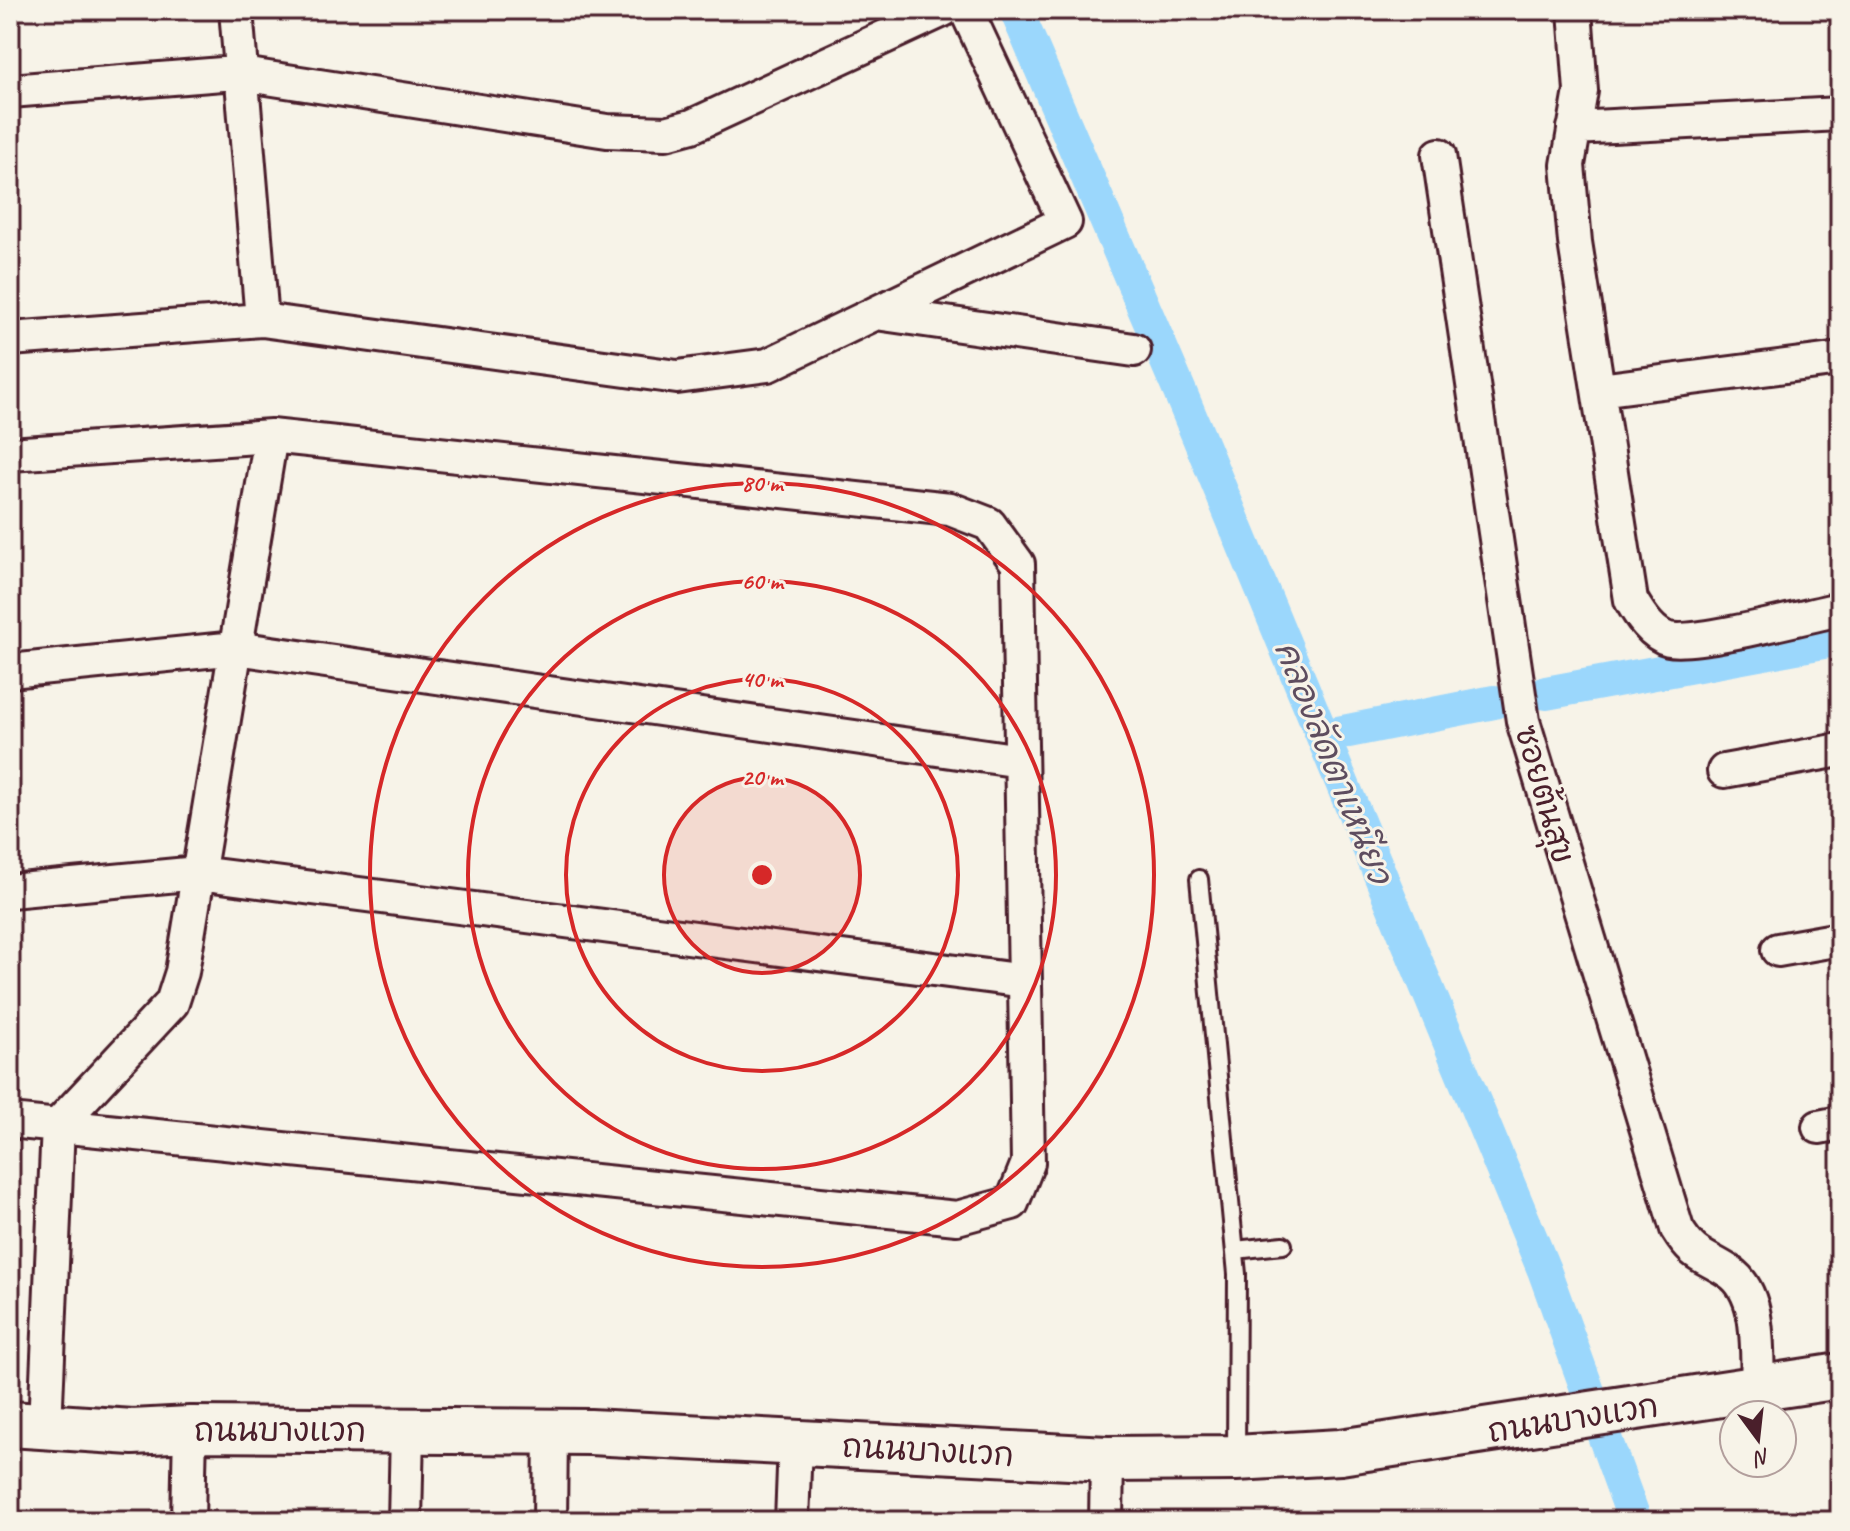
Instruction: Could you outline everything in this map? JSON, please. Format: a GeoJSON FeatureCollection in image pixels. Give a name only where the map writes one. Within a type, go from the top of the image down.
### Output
{"type":"FeatureCollection","features":[{"type":"Feature","properties":{"kind":"main road","name":"ถนนบางแวก"},"geometry":{"type":"LineString","coordinates":[[27,1425],[133,1432],[190,1429],[551,1432],[1107,1459],[1236,1458],[1340,1452],[1561,1421],[1840,1376]]}},
{"type":"Feature","properties":{"kind":"street"},"geometry":{"type":"LineString","coordinates":[[236,10],[262,320]]}},
{"type":"Feature","properties":{"kind":"street"},"geometry":{"type":"LineString","coordinates":[[10,91],[241,74],[607,131],[666,133],[692,126],[943,10]]}},
{"type":"Feature","properties":{"kind":"street"},"geometry":{"type":"LineString","coordinates":[[10,339],[262,320],[677,377],[768,365],[1065,222],[966,10]]}},
{"type":"Feature","properties":{"kind":"street"},"geometry":{"type":"LineString","coordinates":[[1575,10],[1581,91],[1568,165],[1575,242],[1631,600],[1650,627],[1669,639],[1708,635],[1840,609]]}},
{"type":"Feature","properties":{"kind":"street"},"geometry":{"type":"LineString","coordinates":[[1574,128],[1840,114]]}},
{"type":"Feature","properties":{"kind":"street","name":"ซอยต้นสุข"},"geometry":{"type":"LineString","coordinates":[[1439,155],[1523,721],[1677,1229],[1693,1253],[1730,1272],[1752,1303],[1758,1388]]}},
{"type":"Feature","properties":{"kind":"street"},"geometry":{"type":"LineString","coordinates":[[876,313],[1134,350]]}},
{"type":"Feature","properties":{"kind":"street"},"geometry":{"type":"LineString","coordinates":[[1599,390],[1840,359]]}},
{"type":"Feature","properties":{"kind":"street"},"geometry":{"type":"LineString","coordinates":[[27,1425],[58,1125],[172,1003],[182,972],[271,436]]}},
{"type":"Feature","properties":{"kind":"street"},"geometry":{"type":"LineString","coordinates":[[10,454],[271,436],[950,509],[989,524],[1018,564],[1028,1163],[1012,1203],[957,1218],[10,1121]]}},
{"type":"Feature","properties":{"kind":"street"},"geometry":{"type":"LineString","coordinates":[[10,671],[236,648],[1021,761]]}},
{"type":"Feature","properties":{"kind":"street"},"geometry":{"type":"LineString","coordinates":[[1724,771],[1840,750]]}},
{"type":"Feature","properties":{"kind":"street"},"geometry":{"type":"LineString","coordinates":[[10,891],[198,873],[1025,981]]}},
{"type":"Feature","properties":{"kind":"street"},"geometry":{"type":"LineString","coordinates":[[1778,950],[1840,939]]}},
{"type":"Feature","properties":{"kind":"street"},"geometry":{"type":"LineString","coordinates":[[188,1521],[190,1429]]}},
{"type":"Feature","properties":{"kind":"street"},"geometry":{"type":"LineString","coordinates":[[405,1521],[407,1431]]}},
{"type":"Feature","properties":{"kind":"street"},"geometry":{"type":"LineString","coordinates":[[550,1521],[551,1432]]}},
{"type":"Feature","properties":{"kind":"street"},"geometry":{"type":"LineString","coordinates":[[792,1521],[795,1443]]}},
{"type":"Feature","properties":{"kind":"street"},"geometry":{"type":"LineString","coordinates":[[1106,1521],[1107,1459]]}},
{"type":"Feature","properties":{"kind":"lane"},"geometry":{"type":"LineString","coordinates":[[1199,879],[1235,1250],[1236,1458]]}},
{"type":"Feature","properties":{"kind":"lane"},"geometry":{"type":"LineString","coordinates":[[1235,1250],[1283,1245]]}},
{"type":"Feature","properties":{"kind":"waterway","name":"คลองลัดตาเหนียว"},"geometry":{"type":"LineString","coordinates":[[1016,10],[1180,392],[1544,1270],[1635,1521]]}},
{"type":"Feature","properties":{"kind":"waterway"},"geometry":{"type":"LineString","coordinates":[[1546,693],[1840,639]]}},
{"type":"Feature","properties":{"kind":"waterway"},"geometry":{"type":"LineString","coordinates":[[1323,736],[1494,702]]}}]}
